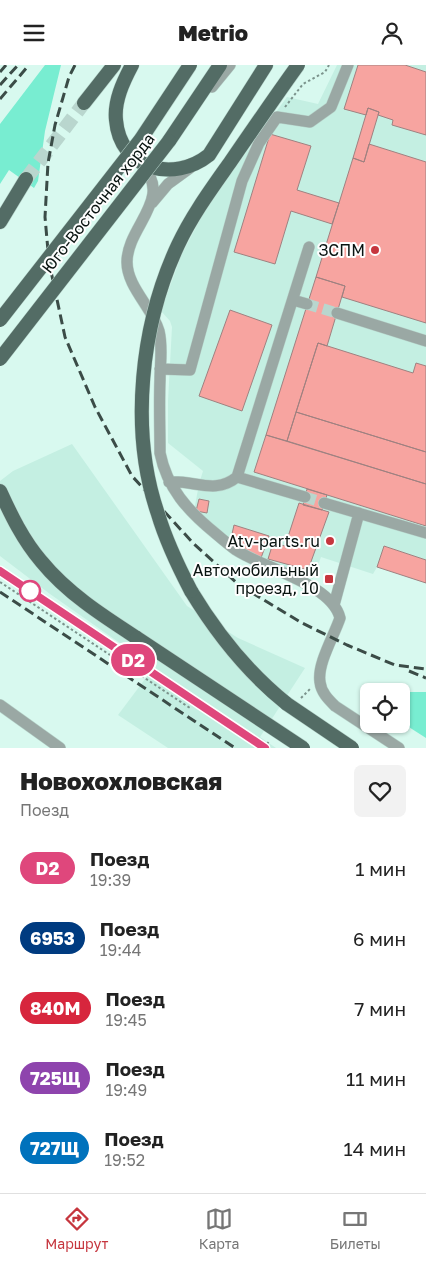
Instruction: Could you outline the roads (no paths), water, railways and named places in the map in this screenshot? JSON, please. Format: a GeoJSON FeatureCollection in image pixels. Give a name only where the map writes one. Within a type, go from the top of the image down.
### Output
{"type":"FeatureCollection","features":[{"type":"Feature","properties":{"kind":"main road"},"geometry":{"type":"LineString","coordinates":[[84,103],[114,65]]}},
{"type":"Feature","properties":{"kind":"main road"},"geometry":{"type":"LineString","coordinates":[[132,65],[118,98],[116,121],[121,140],[134,157],[154,169],[165,171],[177,170],[201,161],[209,155],[266,65]]}},
{"type":"Feature","properties":{"kind":"main road","name":"Юго-Восточная хорда"},"geometry":{"type":"LineString","coordinates":[[0,321],[141,139],[190,65]]}},
{"type":"Feature","properties":{"kind":"main road"},"geometry":{"type":"LineString","coordinates":[[298,65],[209,192],[190,223],[169,266],[150,332],[146,356],[143,383],[143,437],[150,487],[157,513],[190,591],[217,632],[245,666],[272,692],[320,728],[352,748]]}},
{"type":"Feature","properties":{"kind":"main road","name":"Юго-Восточная хорда"},"geometry":{"type":"LineString","coordinates":[[0,359],[169,141],[218,72]]}},
{"type":"Feature","properties":{"kind":"main road"},"geometry":{"type":"LineString","coordinates":[[0,222],[26,179]]}},
{"type":"Feature","properties":{"kind":"main road"},"geometry":{"type":"LineString","coordinates":[[0,491],[17,525],[32,549],[41,561],[74,594],[100,614],[303,748]]}},
{"type":"Feature","properties":{"kind":"street"},"geometry":{"type":"LineString","coordinates":[[218,72],[230,65]]}},
{"type":"Feature","properties":{"kind":"street"},"geometry":{"type":"LineString","coordinates":[[160,369],[190,370],[242,181],[259,143],[277,117],[310,122],[331,107],[348,65]]}},
{"type":"Feature","properties":{"kind":"street"},"geometry":{"type":"LineString","coordinates":[[134,157],[145,168],[152,181],[154,194],[150,206],[131,242],[127,263],[132,281],[155,321],[161,341],[160,453],[169,482],[180,500],[197,518],[236,551],[318,591],[334,605],[340,618],[322,667],[320,681],[322,689],[335,705],[399,748]]}},
{"type":"Feature","properties":{"kind":"street"},"geometry":{"type":"LineString","coordinates":[[150,206],[168,184],[201,161]]}},
{"type":"Feature","properties":{"kind":"street"},"geometry":{"type":"LineString","coordinates":[[169,482],[184,482],[211,487],[231,482],[237,477],[309,247]]}},
{"type":"Feature","properties":{"kind":"street"},"geometry":{"type":"LineString","coordinates":[[293,300],[307,304]]}},
{"type":"Feature","properties":{"kind":"street"},"geometry":{"type":"LineString","coordinates":[[337,313],[426,341]]}},
{"type":"Feature","properties":{"kind":"street"},"geometry":{"type":"LineString","coordinates":[[237,477],[305,497]]}},
{"type":"Feature","properties":{"kind":"street"},"geometry":{"type":"LineString","coordinates":[[324,503],[426,533]]}},
{"type":"Feature","properties":{"kind":"street"},"geometry":{"type":"LineString","coordinates":[[334,605],[360,513]]}},
{"type":"Feature","properties":{"kind":"street"},"geometry":{"type":"LineString","coordinates":[[0,705],[60,748]]}},
{"type":"Feature","properties":{"kind":"tunnel"},"geometry":{"type":"LineString","coordinates":[[26,179],[84,103]]}},
{"type":"Feature","properties":{"kind":"tunnel"},"geometry":{"type":"LineString","coordinates":[[307,304],[337,313]]}},
{"type":"Feature","properties":{"kind":"tunnel"},"geometry":{"type":"LineString","coordinates":[[305,497],[324,503]]}},
{"type":"Feature","properties":{"kind":"railway"},"geometry":{"type":"LineString","coordinates":[[0,72],[6,65]]}},
{"type":"Feature","properties":{"kind":"railway"},"geometry":{"type":"LineString","coordinates":[[0,85],[18,65]]}},
{"type":"Feature","properties":{"kind":"railway"},"geometry":{"type":"LineString","coordinates":[[0,99],[29,65]]}},
{"type":"Feature","properties":{"kind":"railway"},"geometry":{"type":"LineString","coordinates":[[75,65],[69,77],[55,125],[48,163],[45,217],[49,262],[65,337],[95,407],[132,476],[193,543],[239,585],[302,623],[347,645],[395,665],[426,669]]}},
{"type":"Feature","properties":{"kind":"railway"},"geometry":{"type":"LineString","coordinates":[[0,571],[265,748]]}},
{"type":"Feature","properties":{"kind":"railway"},"geometry":{"type":"LineString","coordinates":[[0,592],[235,748]]}},
{"type":"Feature","properties":{"kind":"railway"},"geometry":{"type":"LineString","coordinates":[[409,671],[426,678]]}},
{"type":"Feature","properties":{"kind":"train","name":"D2"},"geometry":{"type":"LineString","coordinates":[[0,571],[265,748]]}},
{"type":"Feature","properties":{"kind":"place","name":"ЗСПМ"},"geometry":{"type":"Point","coordinates":[375,250]}},
{"type":"Feature","properties":{"kind":"place","name":"Atv-parts.ru"},"geometry":{"type":"Point","coordinates":[330,541]}},
{"type":"Feature","properties":{"kind":"place","name":"Автомобильный проезд, 10"},"geometry":{"type":"Point","coordinates":[329,579]}}]}
